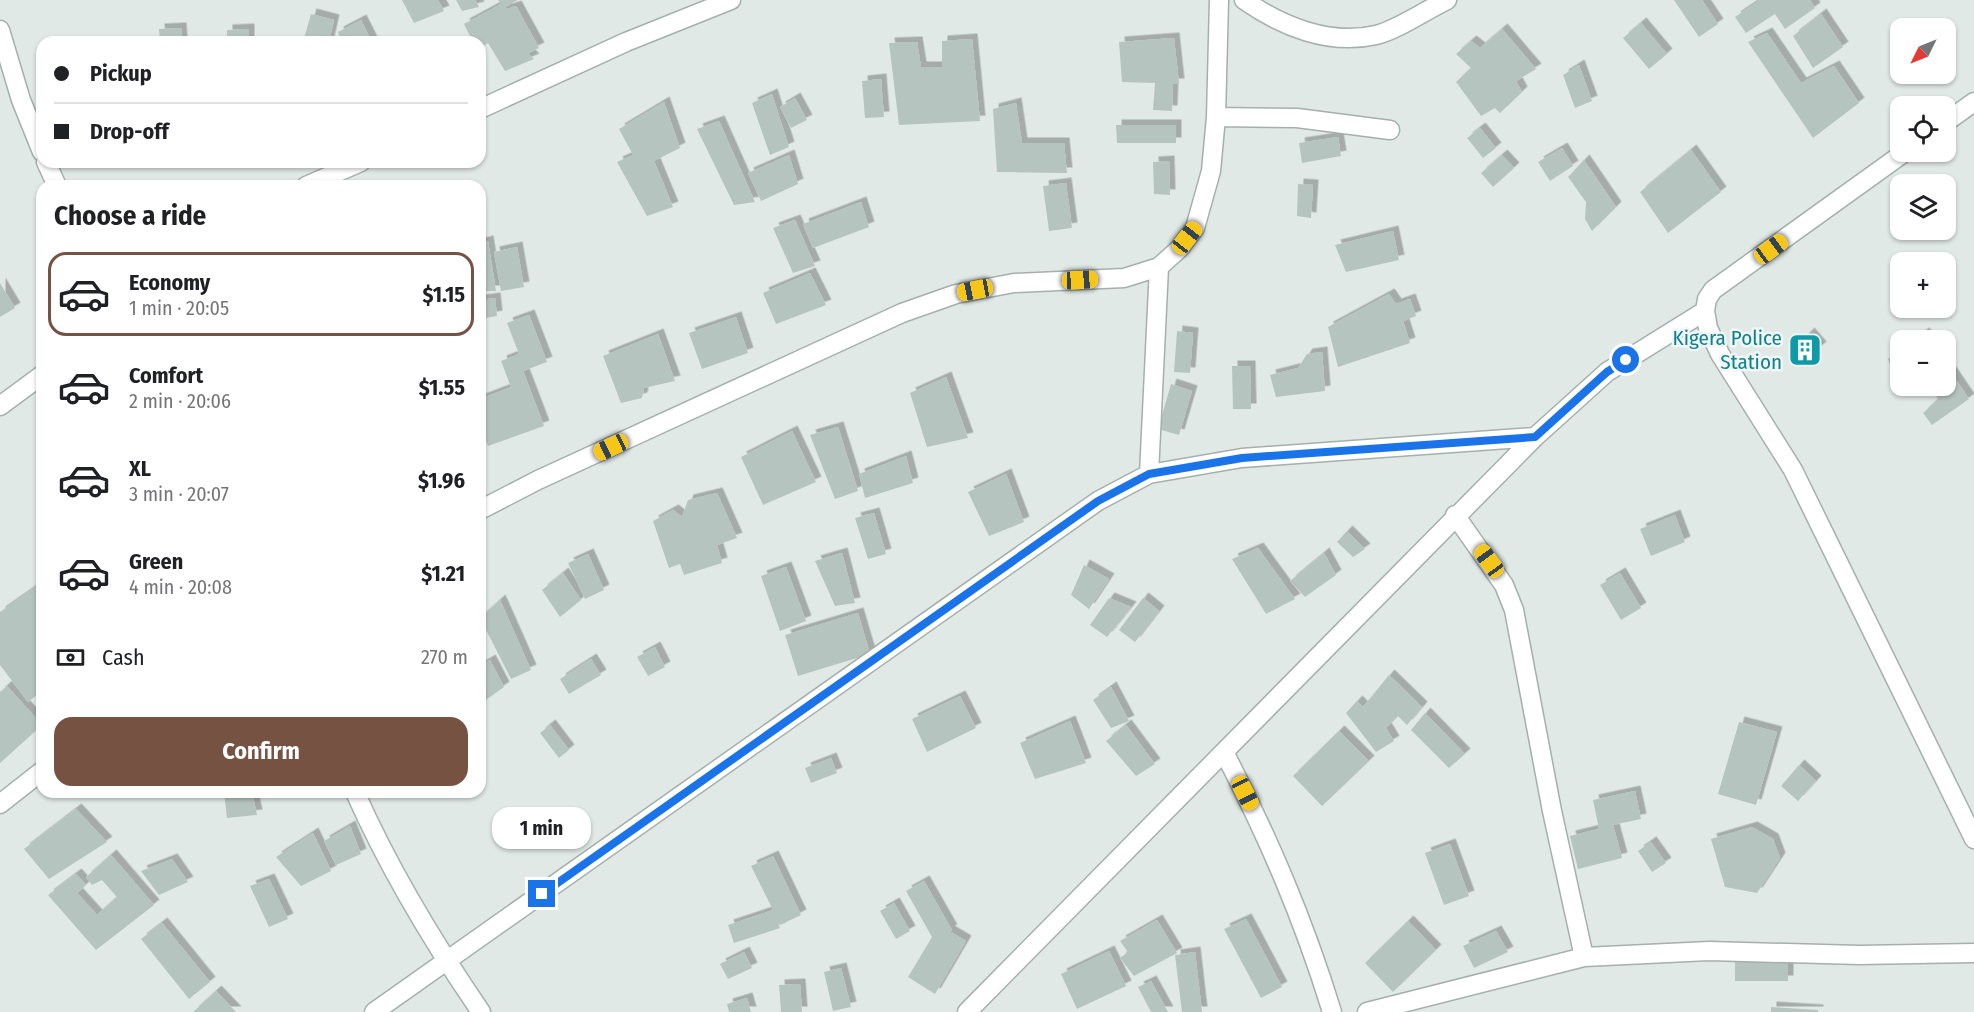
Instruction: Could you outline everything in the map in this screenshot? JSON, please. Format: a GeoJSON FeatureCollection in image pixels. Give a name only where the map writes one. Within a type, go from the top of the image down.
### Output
{"type":"FeatureCollection","features":[{"type":"Feature","properties":{"kind":"street"},"geometry":{"type":"LineString","coordinates":[[486,106],[626,42],[731,0]]}},
{"type":"Feature","properties":{"kind":"street"},"geometry":{"type":"LineString","coordinates":[[486,507],[538,480],[902,313],[956,294],[1014,283],[1124,278],[1159,267],[1179,249],[1195,228],[1211,171],[1216,117],[1219,0]]}},
{"type":"Feature","properties":{"kind":"street"},"geometry":{"type":"LineString","coordinates":[[1244,0],[1289,27],[1334,37],[1376,35],[1447,0]]}},
{"type":"Feature","properties":{"kind":"street"},"geometry":{"type":"LineString","coordinates":[[0,30],[21,100],[36,137]]}},
{"type":"Feature","properties":{"kind":"street"},"geometry":{"type":"LineString","coordinates":[[1956,115],[1974,102]]}},
{"type":"Feature","properties":{"kind":"street"},"geometry":{"type":"LineString","coordinates":[[1216,117],[1297,118],[1390,130]]}},
{"type":"Feature","properties":{"kind":"street"},"geometry":{"type":"LineString","coordinates":[[1891,162],[1713,290],[1707,299],[1705,311],[1708,328],[1720,354],[1793,471],[1974,839]]}},
{"type":"Feature","properties":{"kind":"street"},"geometry":{"type":"LineString","coordinates":[[320,180],[347,168]]}},
{"type":"Feature","properties":{"kind":"street"},"geometry":{"type":"LineString","coordinates":[[1149,474],[1159,267]]}},
{"type":"Feature","properties":{"kind":"street"},"geometry":{"type":"LineString","coordinates":[[970,1011],[1455,515],[1535,437],[1607,372],[1705,311]]}},
{"type":"Feature","properties":{"kind":"street"},"geometry":{"type":"LineString","coordinates":[[0,406],[36,379]]}},
{"type":"Feature","properties":{"kind":"street"},"geometry":{"type":"LineString","coordinates":[[375,1012],[1098,501],[1149,474],[1242,458],[1535,437]]}},
{"type":"Feature","properties":{"kind":"street"},"geometry":{"type":"LineString","coordinates":[[1455,515],[1504,585],[1514,610],[1548,788],[1584,957]]}},
{"type":"Feature","properties":{"kind":"street"},"geometry":{"type":"LineString","coordinates":[[1224,752],[1267,835],[1310,941],[1332,1012]]}},
{"type":"Feature","properties":{"kind":"street"},"geometry":{"type":"LineString","coordinates":[[0,804],[36,776]]}},
{"type":"Feature","properties":{"kind":"street"},"geometry":{"type":"LineString","coordinates":[[358,798],[388,861],[446,962],[481,1012]]}},
{"type":"Feature","properties":{"kind":"street"},"geometry":{"type":"LineString","coordinates":[[1367,1012],[1584,957],[1709,951],[1859,955],[1974,953]]}},
{"type":"Feature","properties":{"kind":"building"},"geometry":{"type":"Polygon","coordinates":[[[402,0],[438,0],[444,11],[414,23],[402,0]]]}},
{"type":"Feature","properties":{"kind":"building"},"geometry":{"type":"Polygon","coordinates":[[[456,0],[475,0],[479,7],[462,11],[456,0]]]}},
{"type":"Feature","properties":{"kind":"building"},"geometry":{"type":"Polygon","coordinates":[[[498,0],[518,0],[505,7],[507,9],[516,6],[539,48],[528,53],[534,59],[505,71],[488,43],[486,44],[486,36],[470,36],[464,24],[501,4],[498,0]]]}},
{"type":"Feature","properties":{"kind":"building"},"geometry":{"type":"Polygon","coordinates":[[[1674,0],[1702,0],[1718,24],[1699,37],[1674,0]]]}},
{"type":"Feature","properties":{"kind":"building"},"geometry":{"type":"Polygon","coordinates":[[[1760,0],[1810,0],[1815,8],[1785,29],[1775,14],[1746,33],[1735,17],[1760,0]]]}},
{"type":"Feature","properties":{"kind":"building"},"geometry":{"type":"Polygon","coordinates":[[[311,14],[334,20],[330,36],[305,36],[311,14]]]}},
{"type":"Feature","properties":{"kind":"building"},"geometry":{"type":"Polygon","coordinates":[[[1821,14],[1843,47],[1813,68],[1793,36],[1821,14]]]}},
{"type":"Feature","properties":{"kind":"building"},"geometry":{"type":"Polygon","coordinates":[[[361,20],[369,36],[339,36],[338,32],[361,20]]]}},
{"type":"Feature","properties":{"kind":"building"},"geometry":{"type":"Polygon","coordinates":[[[1641,23],[1667,54],[1649,69],[1623,38],[1641,23]]]}},
{"type":"Feature","properties":{"kind":"building"},"geometry":{"type":"Polygon","coordinates":[[[181,28],[182,36],[160,36],[159,29],[181,28]]]}},
{"type":"Feature","properties":{"kind":"building"},"geometry":{"type":"Polygon","coordinates":[[[249,29],[249,36],[227,36],[227,30],[249,29]]]}},
{"type":"Feature","properties":{"kind":"building"},"geometry":{"type":"Polygon","coordinates":[[[1502,29],[1536,69],[1516,81],[1522,92],[1500,113],[1495,108],[1481,116],[1456,82],[1471,68],[1456,54],[1471,41],[1480,48],[1502,29]]]}},
{"type":"Feature","properties":{"kind":"building"},"geometry":{"type":"Polygon","coordinates":[[[1767,33],[1801,83],[1834,66],[1859,103],[1813,138],[1748,42],[1767,33]]]}},
{"type":"Feature","properties":{"kind":"building"},"geometry":{"type":"Polygon","coordinates":[[[1174,38],[1179,84],[1173,84],[1172,111],[1153,110],[1155,83],[1122,82],[1119,42],[1174,38]]]}},
{"type":"Feature","properties":{"kind":"building"},"geometry":{"type":"Polygon","coordinates":[[[972,39],[980,121],[899,125],[889,43],[917,42],[921,67],[942,67],[942,41],[972,39]]]}},
{"type":"Feature","properties":{"kind":"building"},"geometry":{"type":"Polygon","coordinates":[[[1579,65],[1592,101],[1575,108],[1563,75],[1579,65]]]}},
{"type":"Feature","properties":{"kind":"building"},"geometry":{"type":"Polygon","coordinates":[[[881,79],[884,117],[865,118],[862,81],[881,79]]]}},
{"type":"Feature","properties":{"kind":"building"},"geometry":{"type":"Polygon","coordinates":[[[772,94],[789,147],[770,155],[752,103],[772,94]]]}},
{"type":"Feature","properties":{"kind":"building"},"geometry":{"type":"Polygon","coordinates":[[[795,98],[807,120],[791,128],[780,107],[795,98]]]}},
{"type":"Feature","properties":{"kind":"building"},"geometry":{"type":"Polygon","coordinates":[[[664,102],[680,148],[654,161],[673,207],[647,216],[617,162],[633,155],[619,129],[664,102]]]}},
{"type":"Feature","properties":{"kind":"building"},"geometry":{"type":"Polygon","coordinates":[[[1016,103],[1022,143],[1064,143],[1067,173],[997,172],[993,109],[1016,103]]]}},
{"type":"Feature","properties":{"kind":"building"},"geometry":{"type":"Polygon","coordinates":[[[719,121],[755,202],[734,205],[697,129],[719,121]]]}},
{"type":"Feature","properties":{"kind":"building"},"geometry":{"type":"Polygon","coordinates":[[[1116,125],[1176,125],[1176,143],[1117,143],[1116,125]]]}},
{"type":"Feature","properties":{"kind":"building"},"geometry":{"type":"Polygon","coordinates":[[[1480,128],[1496,148],[1483,158],[1467,138],[1480,128]]]}},
{"type":"Feature","properties":{"kind":"building"},"geometry":{"type":"Polygon","coordinates":[[[1338,137],[1341,156],[1302,163],[1299,143],[1338,137]]]}},
{"type":"Feature","properties":{"kind":"building"},"geometry":{"type":"Polygon","coordinates":[[[1562,148],[1573,166],[1550,181],[1538,162],[1562,148]]]}},
{"type":"Feature","properties":{"kind":"building"},"geometry":{"type":"Polygon","coordinates":[[[1691,150],[1721,192],[1668,233],[1640,192],[1691,150]]]}},
{"type":"Feature","properties":{"kind":"building"},"geometry":{"type":"Polygon","coordinates":[[[789,155],[798,184],[761,201],[748,173],[789,155]]]}},
{"type":"Feature","properties":{"kind":"building"},"geometry":{"type":"Polygon","coordinates":[[[1502,155],[1514,168],[1493,187],[1481,173],[1502,155]]]}},
{"type":"Feature","properties":{"kind":"building"},"geometry":{"type":"Polygon","coordinates":[[[1584,160],[1616,207],[1592,231],[1585,219],[1586,202],[1568,177],[1584,160]]]}},
{"type":"Feature","properties":{"kind":"building"},"geometry":{"type":"Polygon","coordinates":[[[1169,161],[1170,195],[1154,194],[1153,162],[1169,161]]]}},
{"type":"Feature","properties":{"kind":"building"},"geometry":{"type":"Polygon","coordinates":[[[1066,183],[1072,228],[1049,231],[1043,186],[1066,183]]]}},
{"type":"Feature","properties":{"kind":"building"},"geometry":{"type":"Polygon","coordinates":[[[1298,184],[1313,185],[1311,218],[1297,216],[1298,184]]]}},
{"type":"Feature","properties":{"kind":"building"},"geometry":{"type":"Polygon","coordinates":[[[861,202],[869,227],[813,248],[803,224],[861,202]]]}},
{"type":"Feature","properties":{"kind":"building"},"geometry":{"type":"Polygon","coordinates":[[[795,220],[815,266],[793,273],[773,228],[795,220]]]}},
{"type":"Feature","properties":{"kind":"building"},"geometry":{"type":"Polygon","coordinates":[[[1393,231],[1399,260],[1346,272],[1335,245],[1393,231]]]}},
{"type":"Feature","properties":{"kind":"building"},"geometry":{"type":"Polygon","coordinates":[[[488,241],[496,291],[486,291],[486,242],[488,241]]]}},
{"type":"Feature","properties":{"kind":"building"},"geometry":{"type":"Polygon","coordinates":[[[517,247],[524,287],[501,291],[494,252],[517,247]]]}},
{"type":"Feature","properties":{"kind":"building"},"geometry":{"type":"Polygon","coordinates":[[[810,273],[826,305],[776,324],[763,293],[810,273]]]}},
{"type":"Feature","properties":{"kind":"building"},"geometry":{"type":"Polygon","coordinates":[[[0,283],[15,308],[0,317],[0,283]]]}},
{"type":"Feature","properties":{"kind":"building"},"geometry":{"type":"Polygon","coordinates":[[[1389,294],[1396,304],[1410,299],[1416,316],[1403,321],[1410,343],[1338,367],[1328,327],[1389,294]]]}},
{"type":"Feature","properties":{"kind":"building"},"geometry":{"type":"Polygon","coordinates":[[[495,298],[497,316],[486,318],[486,299],[495,298]]]}},
{"type":"Feature","properties":{"kind":"building"},"geometry":{"type":"Polygon","coordinates":[[[529,315],[547,362],[523,371],[544,426],[488,446],[486,397],[511,387],[501,361],[519,354],[507,323],[529,315]]]}},
{"type":"Feature","properties":{"kind":"building"},"geometry":{"type":"Polygon","coordinates":[[[736,317],[748,353],[702,369],[689,333],[736,317]]]}},
{"type":"Feature","properties":{"kind":"building"},"geometry":{"type":"Polygon","coordinates":[[[1177,331],[1193,333],[1190,373],[1174,372],[1177,331]]]}},
{"type":"Feature","properties":{"kind":"building","name":"Kigera Police Station"},"geometry":{"type":"Polygon","coordinates":[[[1809,333],[1821,347],[1798,366],[1789,354],[1809,333]]]}},
{"type":"Feature","properties":{"kind":"building"},"geometry":{"type":"Polygon","coordinates":[[[658,334],[675,381],[644,388],[642,398],[621,403],[603,356],[658,334]]]}},
{"type":"Feature","properties":{"kind":"building"},"geometry":{"type":"Polygon","coordinates":[[[1322,352],[1325,391],[1276,397],[1270,375],[1298,368],[1307,354],[1322,352]]]}},
{"type":"Feature","properties":{"kind":"building"},"geometry":{"type":"Polygon","coordinates":[[[1232,366],[1250,366],[1251,409],[1233,409],[1232,366]]]}},
{"type":"Feature","properties":{"kind":"building"},"geometry":{"type":"Polygon","coordinates":[[[946,377],[968,438],[927,447],[910,393],[946,377]]]}},
{"type":"Feature","properties":{"kind":"building"},"geometry":{"type":"Polygon","coordinates":[[[1956,380],[1969,399],[1932,425],[1923,413],[1938,399],[1936,396],[1956,396],[1956,380]]]}},
{"type":"Feature","properties":{"kind":"building"},"geometry":{"type":"Polygon","coordinates":[[[1171,384],[1192,391],[1179,435],[1158,429],[1171,384]]]}},
{"type":"Feature","properties":{"kind":"building"},"geometry":{"type":"Polygon","coordinates":[[[838,427],[858,491],[835,499],[810,435],[838,427]]]}},
{"type":"Feature","properties":{"kind":"building"},"geometry":{"type":"Polygon","coordinates":[[[792,431],[816,482],[763,505],[741,457],[792,431]]]}},
{"type":"Feature","properties":{"kind":"building"},"geometry":{"type":"Polygon","coordinates":[[[906,456],[913,483],[865,498],[859,474],[906,456]]]}},
{"type":"Feature","properties":{"kind":"building"},"geometry":{"type":"Polygon","coordinates":[[[1006,474],[1024,522],[989,536],[968,492],[1006,474]]]}},
{"type":"Feature","properties":{"kind":"building"},"geometry":{"type":"Polygon","coordinates":[[[717,493],[737,538],[717,545],[722,563],[684,575],[680,564],[669,568],[653,521],[673,510],[682,517],[688,500],[717,493]]]}},
{"type":"Feature","properties":{"kind":"building"},"geometry":{"type":"Polygon","coordinates":[[[874,513],[886,554],[868,559],[855,518],[874,513]]]}},
{"type":"Feature","properties":{"kind":"building"},"geometry":{"type":"Polygon","coordinates":[[[1675,515],[1685,542],[1651,556],[1640,529],[1675,515]]]}},
{"type":"Feature","properties":{"kind":"building"},"geometry":{"type":"Polygon","coordinates":[[[1347,531],[1365,549],[1353,557],[1337,542],[1347,531]]]}},
{"type":"Feature","properties":{"kind":"building"},"geometry":{"type":"Polygon","coordinates":[[[1258,548],[1295,599],[1266,614],[1232,559],[1258,548]]]}},
{"type":"Feature","properties":{"kind":"building"},"geometry":{"type":"Polygon","coordinates":[[[842,553],[855,603],[835,606],[815,561],[842,553]]]}},
{"type":"Feature","properties":{"kind":"building"},"geometry":{"type":"Polygon","coordinates":[[[1324,553],[1336,575],[1305,597],[1290,581],[1324,553]]]}},
{"type":"Feature","properties":{"kind":"building"},"geometry":{"type":"Polygon","coordinates":[[[588,554],[604,590],[585,599],[568,563],[588,554]]]}},
{"type":"Feature","properties":{"kind":"building"},"geometry":{"type":"Polygon","coordinates":[[[1084,565],[1109,579],[1089,609],[1071,595],[1084,565]]]}},
{"type":"Feature","properties":{"kind":"building"},"geometry":{"type":"Polygon","coordinates":[[[786,567],[806,621],[780,631],[761,576],[786,567]]]}},
{"type":"Feature","properties":{"kind":"building"},"geometry":{"type":"Polygon","coordinates":[[[563,573],[581,600],[560,617],[542,590],[563,573]]]}},
{"type":"Feature","properties":{"kind":"building"},"geometry":{"type":"Polygon","coordinates":[[[1620,573],[1641,608],[1621,620],[1600,585],[1620,573]]]}},
{"type":"Feature","properties":{"kind":"building"},"geometry":{"type":"Polygon","coordinates":[[[36,587],[36,696],[28,702],[0,665],[0,612],[36,587]]]}},
{"type":"Feature","properties":{"kind":"building"},"geometry":{"type":"Polygon","coordinates":[[[1109,598],[1131,607],[1107,637],[1090,625],[1109,598]]]}},
{"type":"Feature","properties":{"kind":"building"},"geometry":{"type":"Polygon","coordinates":[[[1143,598],[1159,611],[1135,642],[1119,630],[1143,598]]]}},
{"type":"Feature","properties":{"kind":"building"},"geometry":{"type":"Polygon","coordinates":[[[500,600],[531,670],[511,679],[486,630],[486,613],[500,600]]]}},
{"type":"Feature","properties":{"kind":"building"},"geometry":{"type":"Polygon","coordinates":[[[858,613],[870,654],[798,676],[785,635],[858,613]]]}},
{"type":"Feature","properties":{"kind":"building"},"geometry":{"type":"Polygon","coordinates":[[[655,647],[665,667],[648,676],[637,657],[655,647]]]}},
{"type":"Feature","properties":{"kind":"building"},"geometry":{"type":"Polygon","coordinates":[[[591,659],[601,675],[569,694],[560,679],[591,659]]]}},
{"type":"Feature","properties":{"kind":"building"},"geometry":{"type":"Polygon","coordinates":[[[490,660],[504,687],[486,700],[486,662],[490,660]]]}},
{"type":"Feature","properties":{"kind":"building"},"geometry":{"type":"Polygon","coordinates":[[[1389,675],[1422,707],[1407,725],[1398,716],[1386,728],[1394,741],[1376,752],[1346,713],[1357,701],[1363,707],[1389,675]]]}},
{"type":"Feature","properties":{"kind":"building"},"geometry":{"type":"Polygon","coordinates":[[[7,686],[36,718],[36,730],[0,763],[0,692],[7,686]]]}},
{"type":"Feature","properties":{"kind":"building"},"geometry":{"type":"Polygon","coordinates":[[[1111,687],[1129,721],[1111,728],[1093,700],[1111,687]]]}},
{"type":"Feature","properties":{"kind":"building"},"geometry":{"type":"Polygon","coordinates":[[[960,696],[976,728],[927,752],[912,719],[960,696]]]}},
{"type":"Feature","properties":{"kind":"building"},"geometry":{"type":"Polygon","coordinates":[[[1425,713],[1465,754],[1449,768],[1411,730],[1425,713]]]}},
{"type":"Feature","properties":{"kind":"building"},"geometry":{"type":"Polygon","coordinates":[[[1070,721],[1086,763],[1035,779],[1020,743],[1070,721]]]}},
{"type":"Feature","properties":{"kind":"building"},"geometry":{"type":"Polygon","coordinates":[[[1739,722],[1777,732],[1756,805],[1718,794],[1739,722]]]}},
{"type":"Feature","properties":{"kind":"building"},"geometry":{"type":"Polygon","coordinates":[[[550,725],[569,750],[559,758],[540,733],[550,725]]]}},
{"type":"Feature","properties":{"kind":"building"},"geometry":{"type":"Polygon","coordinates":[[[1126,725],[1155,764],[1136,776],[1106,741],[1126,725]]]}},
{"type":"Feature","properties":{"kind":"building"},"geometry":{"type":"Polygon","coordinates":[[[1339,731],[1369,761],[1322,806],[1293,776],[1339,731]]]}},
{"type":"Feature","properties":{"kind":"building"},"geometry":{"type":"Polygon","coordinates":[[[831,758],[837,773],[811,783],[805,768],[831,758]]]}},
{"type":"Feature","properties":{"kind":"building"},"geometry":{"type":"Polygon","coordinates":[[[1799,765],[1816,781],[1798,801],[1781,786],[1799,765]]]}},
{"type":"Feature","properties":{"kind":"building"},"geometry":{"type":"Polygon","coordinates":[[[1635,791],[1641,819],[1613,825],[1622,858],[1578,869],[1570,836],[1599,829],[1593,800],[1635,791]]]}},
{"type":"Feature","properties":{"kind":"building"},"geometry":{"type":"Polygon","coordinates":[[[225,798],[253,798],[257,815],[227,818],[225,798]]]}},
{"type":"Feature","properties":{"kind":"building"},"geometry":{"type":"Polygon","coordinates":[[[76,809],[107,842],[49,879],[24,849],[76,809]]]}},
{"type":"Feature","properties":{"kind":"building"},"geometry":{"type":"Polygon","coordinates":[[[350,826],[361,854],[336,865],[324,841],[350,826]]]}},
{"type":"Feature","properties":{"kind":"building"},"geometry":{"type":"Polygon","coordinates":[[[1752,827],[1773,839],[1780,858],[1757,893],[1725,887],[1711,839],[1752,827]]]}},
{"type":"Feature","properties":{"kind":"building"},"geometry":{"type":"Polygon","coordinates":[[[313,833],[331,871],[301,886],[276,857],[313,833]]]}},
{"type":"Feature","properties":{"kind":"building"},"geometry":{"type":"Polygon","coordinates":[[[1651,842],[1666,863],[1652,872],[1638,851],[1651,842]]]}},
{"type":"Feature","properties":{"kind":"building"},"geometry":{"type":"Polygon","coordinates":[[[1450,844],[1469,896],[1444,905],[1425,853],[1450,844]]]}},
{"type":"Feature","properties":{"kind":"building"},"geometry":{"type":"Polygon","coordinates":[[[111,855],[154,905],[96,950],[48,895],[76,874],[86,885],[77,893],[97,915],[117,897],[102,880],[92,885],[86,877],[111,855]]]}},
{"type":"Feature","properties":{"kind":"building"},"geometry":{"type":"Polygon","coordinates":[[[773,856],[801,915],[780,925],[776,918],[780,928],[734,943],[728,925],[773,910],[751,866],[773,856]]]}},
{"type":"Feature","properties":{"kind":"building"},"geometry":{"type":"Polygon","coordinates":[[[172,859],[188,882],[159,895],[141,871],[172,859]]]}},
{"type":"Feature","properties":{"kind":"building"},"geometry":{"type":"Polygon","coordinates":[[[269,879],[288,919],[269,927],[250,886],[269,879]]]}},
{"type":"Feature","properties":{"kind":"building"},"geometry":{"type":"Polygon","coordinates":[[[924,881],[952,930],[949,931],[966,941],[935,994],[908,977],[932,937],[906,891],[924,881]]]}},
{"type":"Feature","properties":{"kind":"building"},"geometry":{"type":"Polygon","coordinates":[[[894,903],[910,931],[896,939],[880,911],[894,903]]]}},
{"type":"Feature","properties":{"kind":"building"},"geometry":{"type":"Polygon","coordinates":[[[1246,919],[1282,987],[1261,998],[1224,929],[1246,919]]]}},
{"type":"Feature","properties":{"kind":"building"},"geometry":{"type":"Polygon","coordinates":[[[1157,920],[1177,953],[1134,976],[1120,958],[1128,952],[1120,941],[1157,920]]]}},
{"type":"Feature","properties":{"kind":"building"},"geometry":{"type":"Polygon","coordinates":[[[1408,921],[1436,950],[1393,992],[1365,963],[1408,921]]]}},
{"type":"Feature","properties":{"kind":"building"},"geometry":{"type":"Polygon","coordinates":[[[162,923],[210,982],[189,999],[141,939],[162,923]]]}},
{"type":"Feature","properties":{"kind":"building"},"geometry":{"type":"Polygon","coordinates":[[[1496,931],[1508,952],[1474,968],[1463,946],[1496,931]]]}},
{"type":"Feature","properties":{"kind":"building"},"geometry":{"type":"Polygon","coordinates":[[[1109,951],[1126,986],[1077,1009],[1061,974],[1109,951]]]}},
{"type":"Feature","properties":{"kind":"building"},"geometry":{"type":"Polygon","coordinates":[[[744,952],[752,968],[728,979],[720,964],[744,952]]]}},
{"type":"Feature","properties":{"kind":"building"},"geometry":{"type":"Polygon","coordinates":[[[1195,952],[1202,1012],[1182,1012],[1175,955],[1195,952]]]}},
{"type":"Feature","properties":{"kind":"building"},"geometry":{"type":"Polygon","coordinates":[[[1735,958],[1788,958],[1788,981],[1735,981],[1735,958]]]}},
{"type":"Feature","properties":{"kind":"building"},"geometry":{"type":"Polygon","coordinates":[[[841,968],[851,1007],[833,1011],[824,972],[841,968]]]}},
{"type":"Feature","properties":{"kind":"building"},"geometry":{"type":"Polygon","coordinates":[[[1151,981],[1168,1012],[1151,1012],[1138,987],[1151,981]]]}},
{"type":"Feature","properties":{"kind":"building"},"geometry":{"type":"Polygon","coordinates":[[[800,984],[802,1012],[781,1012],[779,985],[800,984]]]}},
{"type":"Feature","properties":{"kind":"building"},"geometry":{"type":"Polygon","coordinates":[[[216,991],[236,1012],[193,1012],[216,991]]]}},
{"type":"Feature","properties":{"kind":"building"},"geometry":{"type":"Polygon","coordinates":[[[747,998],[751,1012],[729,1012],[727,1004],[747,998]]]}},
{"type":"Feature","properties":{"kind":"building"},"geometry":{"type":"Polygon","coordinates":[[[1771,1007],[1818,1010],[1818,1012],[1771,1012],[1771,1007]]]}},
{"type":"Feature","properties":{"kind":"place","name":"Kigera Police Station"},"geometry":{"type":"Point","coordinates":[1805,350]}},
{"type":"Feature","properties":{"kind":"route"},"geometry":{"type":"LineString","coordinates":[[542,894],[923,627],[1098,501],[1149,474],[1242,458],[1382,446],[1535,437],[1607,372],[1626,360]]}}]}
